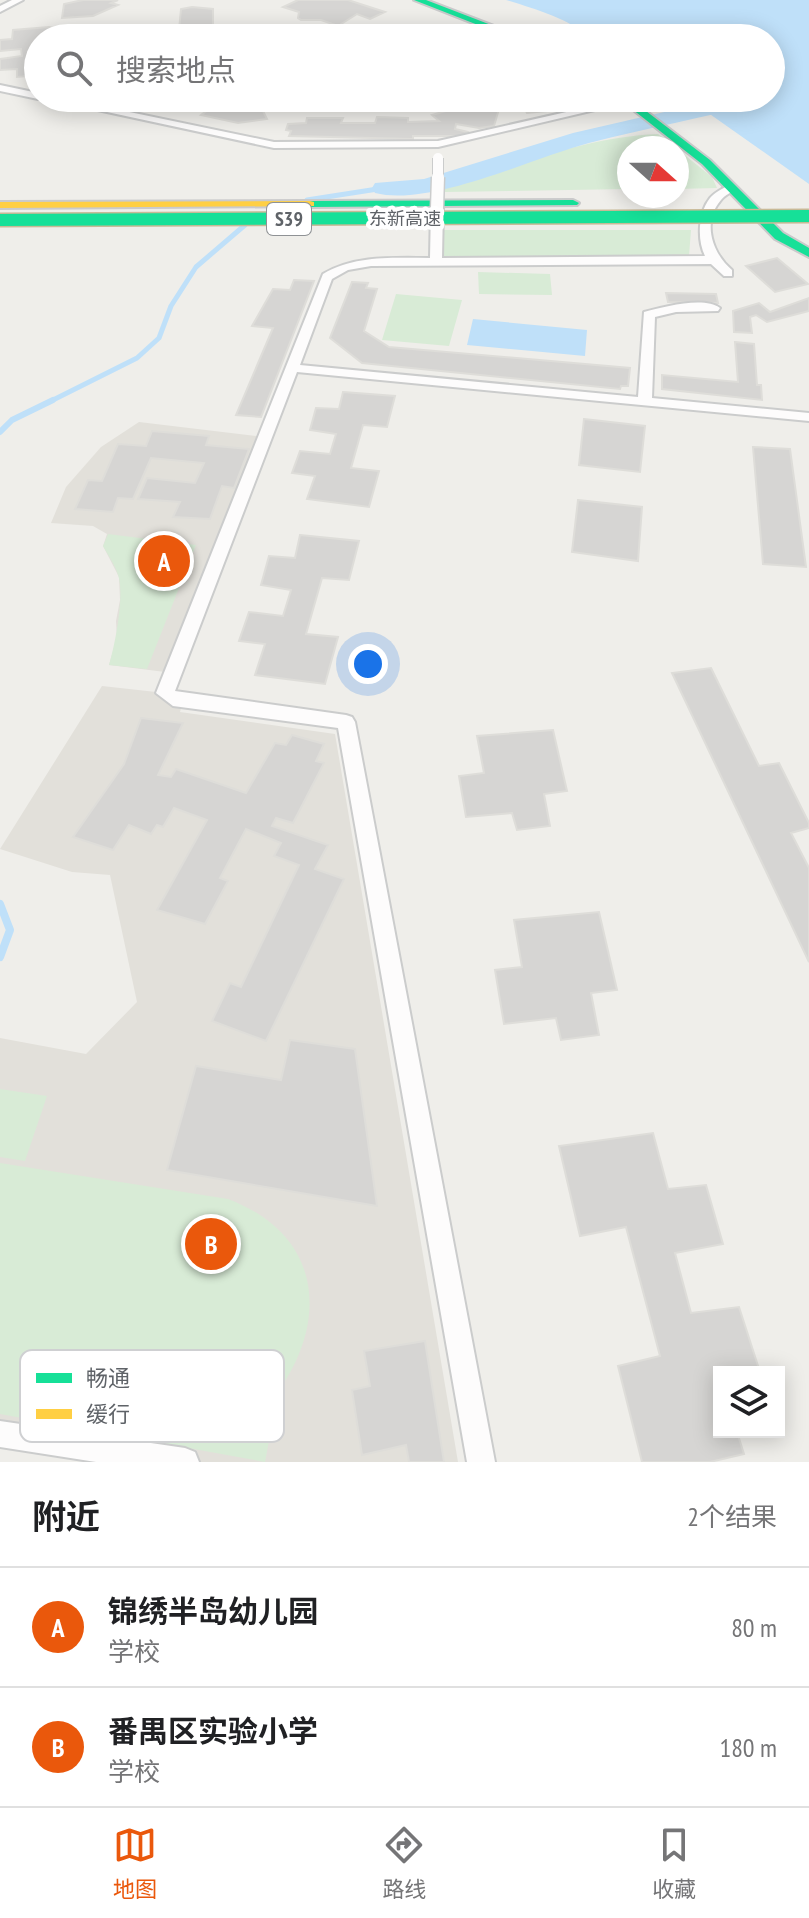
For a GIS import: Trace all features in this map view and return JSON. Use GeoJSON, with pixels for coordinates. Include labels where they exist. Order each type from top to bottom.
{"type":"FeatureCollection","features":[{"type":"Feature","properties":{"kind":"main road"},"geometry":{"type":"LineString","coordinates":[[418,0],[482,24]]}},
{"type":"Feature","properties":{"kind":"main road"},"geometry":{"type":"LineString","coordinates":[[442,0],[505,24]]}},
{"type":"Feature","properties":{"kind":"main road"},"geometry":{"type":"LineString","coordinates":[[651,112],[750,182],[800,233],[809,238]]}},
{"type":"Feature","properties":{"kind":"main road"},"geometry":{"type":"LineString","coordinates":[[682,133],[779,236],[809,253]]}},
{"type":"Feature","properties":{"kind":"main road","name":"东新高速"},"geometry":{"type":"LineString","coordinates":[[0,205],[809,202]]}},
{"type":"Feature","properties":{"kind":"main road","name":"东新高速"},"geometry":{"type":"LineString","coordinates":[[0,220],[809,216]]}},
{"type":"Feature","properties":{"kind":"street"},"geometry":{"type":"LineString","coordinates":[[0,9],[19,0]]}},
{"type":"Feature","properties":{"kind":"street"},"geometry":{"type":"LineString","coordinates":[[0,88],[24,93]]}},
{"type":"Feature","properties":{"kind":"street"},"geometry":{"type":"LineString","coordinates":[[115,112],[274,145],[438,144],[605,112]]}},
{"type":"Feature","properties":{"kind":"street"},"geometry":{"type":"LineString","coordinates":[[436,261],[438,144]]}},
{"type":"Feature","properties":{"kind":"street"},"geometry":{"type":"LineString","coordinates":[[728,273],[712,260],[705,241],[715,199],[731,188]]}},
{"type":"Feature","properties":{"kind":"street"},"geometry":{"type":"LineString","coordinates":[[481,1462],[346,722],[173,699],[165,693],[327,277],[334,270],[371,262],[712,260]]}},
{"type":"Feature","properties":{"kind":"street"},"geometry":{"type":"LineString","coordinates":[[645,401],[649,315],[676,308],[714,308]]}},
{"type":"Feature","properties":{"kind":"street"},"geometry":{"type":"LineString","coordinates":[[292,368],[809,417]]}},
{"type":"Feature","properties":{"kind":"street"},"geometry":{"type":"LineString","coordinates":[[0,1434],[20,1437]]}},
{"type":"Feature","properties":{"kind":"street"},"geometry":{"type":"LineString","coordinates":[[53,1442],[185,1462]]}},
{"type":"Feature","properties":{"kind":"shaded area"},"geometry":{"type":"Polygon","coordinates":[[[139,422],[265,437],[173,673],[109,665],[117,637],[120,600],[119,577],[103,546],[107,534],[93,526],[51,523],[66,487],[101,447],[139,422]]]}},
{"type":"Feature","properties":{"kind":"shaded area"},"geometry":{"type":"Polygon","coordinates":[[[102,686],[165,693],[183,701],[180,712],[335,734],[458,1462],[185,1462],[53,1442],[284,1442],[284,1350],[20,1350],[20,1437],[0,1434],[0,1038],[86,1054],[137,1002],[110,875],[72,872],[0,849],[102,686]]]}},
{"type":"Feature","properties":{"kind":"green space"},"geometry":{"type":"Polygon","coordinates":[[[617,138],[617,189],[445,192],[444,188],[550,154],[617,138]]]}},
{"type":"Feature","properties":{"kind":"green space"},"geometry":{"type":"Polygon","coordinates":[[[689,159],[712,177],[717,188],[689,189],[689,159]]]}},
{"type":"Feature","properties":{"kind":"green space"},"geometry":{"type":"Polygon","coordinates":[[[444,230],[691,230],[689,256],[443,257],[444,230]]]}},
{"type":"Feature","properties":{"kind":"green space"},"geometry":{"type":"Polygon","coordinates":[[[478,272],[550,274],[552,295],[479,294],[478,272]]]}},
{"type":"Feature","properties":{"kind":"green space"},"geometry":{"type":"Polygon","coordinates":[[[396,294],[462,300],[449,346],[382,340],[396,294]]]}},
{"type":"Feature","properties":{"kind":"green space"},"geometry":{"type":"Polygon","coordinates":[[[108,534],[196,545],[147,669],[109,665],[120,607],[120,584],[117,571],[103,546],[108,534]]]}},
{"type":"Feature","properties":{"kind":"green space"},"geometry":{"type":"Polygon","coordinates":[[[0,1089],[47,1096],[25,1161],[0,1157],[0,1089]]]}},
{"type":"Feature","properties":{"kind":"green space"},"geometry":{"type":"Polygon","coordinates":[[[0,1163],[228,1199],[264,1218],[289,1241],[304,1268],[310,1298],[307,1330],[296,1361],[284,1382],[284,1350],[20,1350],[20,1418],[0,1414],[0,1163]]]}},
{"type":"Feature","properties":{"kind":"green space"},"geometry":{"type":"Polygon","coordinates":[[[155,1442],[269,1442],[265,1462],[155,1442]]]}},
{"type":"Feature","properties":{"kind":"water"},"geometry":{"type":"Polygon","coordinates":[[[506,0],[809,0],[809,184],[707,112],[785,112],[785,24],[569,24],[506,0]]]}},
{"type":"Feature","properties":{"kind":"water"},"geometry":{"type":"Polygon","coordinates":[[[473,319],[587,330],[585,356],[467,345],[473,319]]]}},
{"type":"Feature","properties":{"kind":"building"},"geometry":{"type":"Polygon","coordinates":[[[83,0],[118,0],[111,3],[118,5],[93,16],[62,18],[64,4],[83,0]]]}},
{"type":"Feature","properties":{"kind":"building"},"geometry":{"type":"Polygon","coordinates":[[[298,0],[348,0],[385,12],[370,19],[357,14],[341,24],[332,24],[321,20],[301,20],[298,18],[299,12],[283,7],[298,0]]]}},
{"type":"Feature","properties":{"kind":"building"},"geometry":{"type":"Polygon","coordinates":[[[181,9],[213,9],[213,24],[180,24],[181,9]]]}},
{"type":"Feature","properties":{"kind":"building"},"geometry":{"type":"Polygon","coordinates":[[[24,29],[24,76],[17,77],[17,69],[0,70],[0,59],[22,56],[21,49],[0,51],[0,40],[12,39],[13,30],[24,29]]]}},
{"type":"Feature","properties":{"kind":"building"},"geometry":{"type":"Polygon","coordinates":[[[205,112],[264,112],[267,119],[238,123],[201,115],[205,112]]]}},
{"type":"Feature","properties":{"kind":"building"},"geometry":{"type":"Polygon","coordinates":[[[442,112],[498,112],[494,126],[479,128],[456,124],[455,129],[468,132],[466,136],[413,136],[413,139],[289,136],[291,131],[286,130],[288,124],[306,123],[307,118],[343,118],[341,123],[375,123],[377,117],[408,118],[408,122],[439,121],[432,115],[442,112]]]}},
{"type":"Feature","properties":{"kind":"building"},"geometry":{"type":"Polygon","coordinates":[[[777,258],[808,284],[775,292],[746,266],[777,258]]]}},
{"type":"Feature","properties":{"kind":"building"},"geometry":{"type":"Polygon","coordinates":[[[294,280],[314,281],[261,417],[236,415],[273,328],[252,326],[273,289],[290,290],[294,280]]]}},
{"type":"Feature","properties":{"kind":"building"},"geometry":{"type":"Polygon","coordinates":[[[352,282],[368,283],[366,288],[377,289],[364,331],[389,347],[630,368],[628,386],[621,386],[620,389],[362,363],[330,338],[352,282]]]}},
{"type":"Feature","properties":{"kind":"building"},"geometry":{"type":"Polygon","coordinates":[[[666,293],[716,294],[718,303],[668,302],[666,293]]]}},
{"type":"Feature","properties":{"kind":"building"},"geometry":{"type":"Polygon","coordinates":[[[809,298],[809,311],[767,322],[756,315],[750,317],[752,333],[734,332],[733,311],[759,303],[770,312],[809,298]]]}},
{"type":"Feature","properties":{"kind":"building"},"geometry":{"type":"Polygon","coordinates":[[[735,342],[754,344],[757,385],[761,385],[762,400],[662,389],[662,375],[738,382],[735,342]]]}},
{"type":"Feature","properties":{"kind":"building"},"geometry":{"type":"Polygon","coordinates":[[[343,392],[395,396],[387,427],[363,425],[351,468],[379,471],[369,507],[307,499],[315,476],[292,473],[300,451],[330,454],[336,434],[310,430],[316,408],[339,409],[343,392]]]}},
{"type":"Feature","properties":{"kind":"building"},"geometry":{"type":"Polygon","coordinates":[[[584,419],[645,426],[640,472],[579,465],[584,419]]]}},
{"type":"Feature","properties":{"kind":"building"},"geometry":{"type":"Polygon","coordinates":[[[152,431],[209,436],[206,445],[249,449],[234,488],[222,486],[210,519],[173,517],[180,502],[138,499],[147,478],[195,483],[204,463],[151,458],[133,499],[118,498],[113,512],[75,509],[88,480],[102,481],[118,444],[146,446],[152,431]]]}},
{"type":"Feature","properties":{"kind":"building"},"geometry":{"type":"Polygon","coordinates":[[[753,447],[790,449],[806,567],[763,564],[753,447]]]}},
{"type":"Feature","properties":{"kind":"building"},"geometry":{"type":"Polygon","coordinates":[[[578,500],[642,507],[638,561],[572,552],[578,500]]]}},
{"type":"Feature","properties":{"kind":"building"},"geometry":{"type":"Polygon","coordinates":[[[300,535],[359,541],[349,580],[322,578],[306,634],[338,637],[325,684],[255,675],[265,644],[239,641],[249,612],[283,616],[291,590],[261,585],[269,556],[295,558],[300,535]]]}},
{"type":"Feature","properties":{"kind":"building"},"geometry":{"type":"Polygon","coordinates":[[[711,668],[759,766],[779,763],[809,823],[809,828],[791,833],[809,868],[809,962],[672,673],[711,668]]]}},
{"type":"Feature","properties":{"kind":"building"},"geometry":{"type":"Polygon","coordinates":[[[141,718],[183,723],[158,775],[171,777],[176,769],[246,793],[275,743],[286,745],[292,735],[324,744],[316,761],[324,763],[293,823],[276,818],[272,826],[328,845],[315,869],[344,879],[266,1041],[212,1021],[230,983],[241,987],[299,865],[274,856],[281,843],[246,829],[220,878],[228,881],[205,924],[157,910],[207,820],[174,808],[163,827],[157,825],[151,834],[129,825],[113,850],[73,837],[124,764],[141,718]]]}},
{"type":"Feature","properties":{"kind":"building"},"geometry":{"type":"Polygon","coordinates":[[[553,730],[567,791],[544,794],[550,826],[517,830],[512,813],[466,817],[459,776],[484,773],[477,736],[553,730]]]}},
{"type":"Feature","properties":{"kind":"building"},"geometry":{"type":"Polygon","coordinates":[[[599,912],[617,990],[591,993],[599,1035],[561,1040],[556,1018],[504,1024],[495,970],[522,967],[514,920],[599,912]]]}},
{"type":"Feature","properties":{"kind":"building"},"geometry":{"type":"Polygon","coordinates":[[[290,1040],[355,1049],[377,1206],[167,1170],[196,1066],[281,1080],[290,1040]]]}},
{"type":"Feature","properties":{"kind":"building"},"geometry":{"type":"Polygon","coordinates":[[[653,1133],[668,1189],[706,1185],[723,1244],[675,1253],[691,1313],[739,1307],[758,1366],[713,1366],[713,1438],[739,1438],[744,1454],[710,1462],[642,1462],[618,1366],[660,1356],[626,1227],[580,1236],[559,1146],[653,1133]]]}},
{"type":"Feature","properties":{"kind":"building"},"geometry":{"type":"Polygon","coordinates":[[[425,1341],[444,1462],[409,1462],[406,1445],[362,1455],[352,1390],[370,1386],[364,1351],[425,1341]]]}},
{"type":"Feature","properties":{"kind":"waterway"},"geometry":{"type":"LineString","coordinates":[[384,188],[426,186],[581,138],[694,112]]}},
{"type":"Feature","properties":{"kind":"waterway"},"geometry":{"type":"LineString","coordinates":[[307,200],[384,188]]}},
{"type":"Feature","properties":{"kind":"waterway"},"geometry":{"type":"LineString","coordinates":[[53,400],[137,358],[159,338],[171,306],[196,267],[245,225]]}},
{"type":"Feature","properties":{"kind":"waterway"},"geometry":{"type":"LineString","coordinates":[[0,432],[12,420],[53,400]]}},
{"type":"Feature","properties":{"kind":"waterway"},"geometry":{"type":"LineString","coordinates":[[49,402],[53,400]]}},
{"type":"Feature","properties":{"kind":"waterway"},"geometry":{"type":"LineString","coordinates":[[0,904],[10,930],[0,957]]}},
{"type":"Feature","properties":{"kind":"traffic: fast"},"geometry":{"type":"LineString","coordinates":[[418,0],[482,24]]}},
{"type":"Feature","properties":{"kind":"traffic: fast"},"geometry":{"type":"LineString","coordinates":[[641,112],[706,162],[779,236],[809,253]]}},
{"type":"Feature","properties":{"kind":"traffic: fast"},"geometry":{"type":"LineString","coordinates":[[310,204],[573,203]]}},
{"type":"Feature","properties":{"kind":"traffic: fast"},"geometry":{"type":"LineString","coordinates":[[0,220],[809,216]]}},
{"type":"Feature","properties":{"kind":"traffic: slow"},"geometry":{"type":"LineString","coordinates":[[0,205],[310,204]]}},
{"type":"Feature","properties":{"kind":"place","name":"锦绣半岛幼儿园"},"geometry":{"type":"Point","coordinates":[164,561]}},
{"type":"Feature","properties":{"kind":"place","name":"番禺区实验小学"},"geometry":{"type":"Point","coordinates":[211,1244]}}]}
